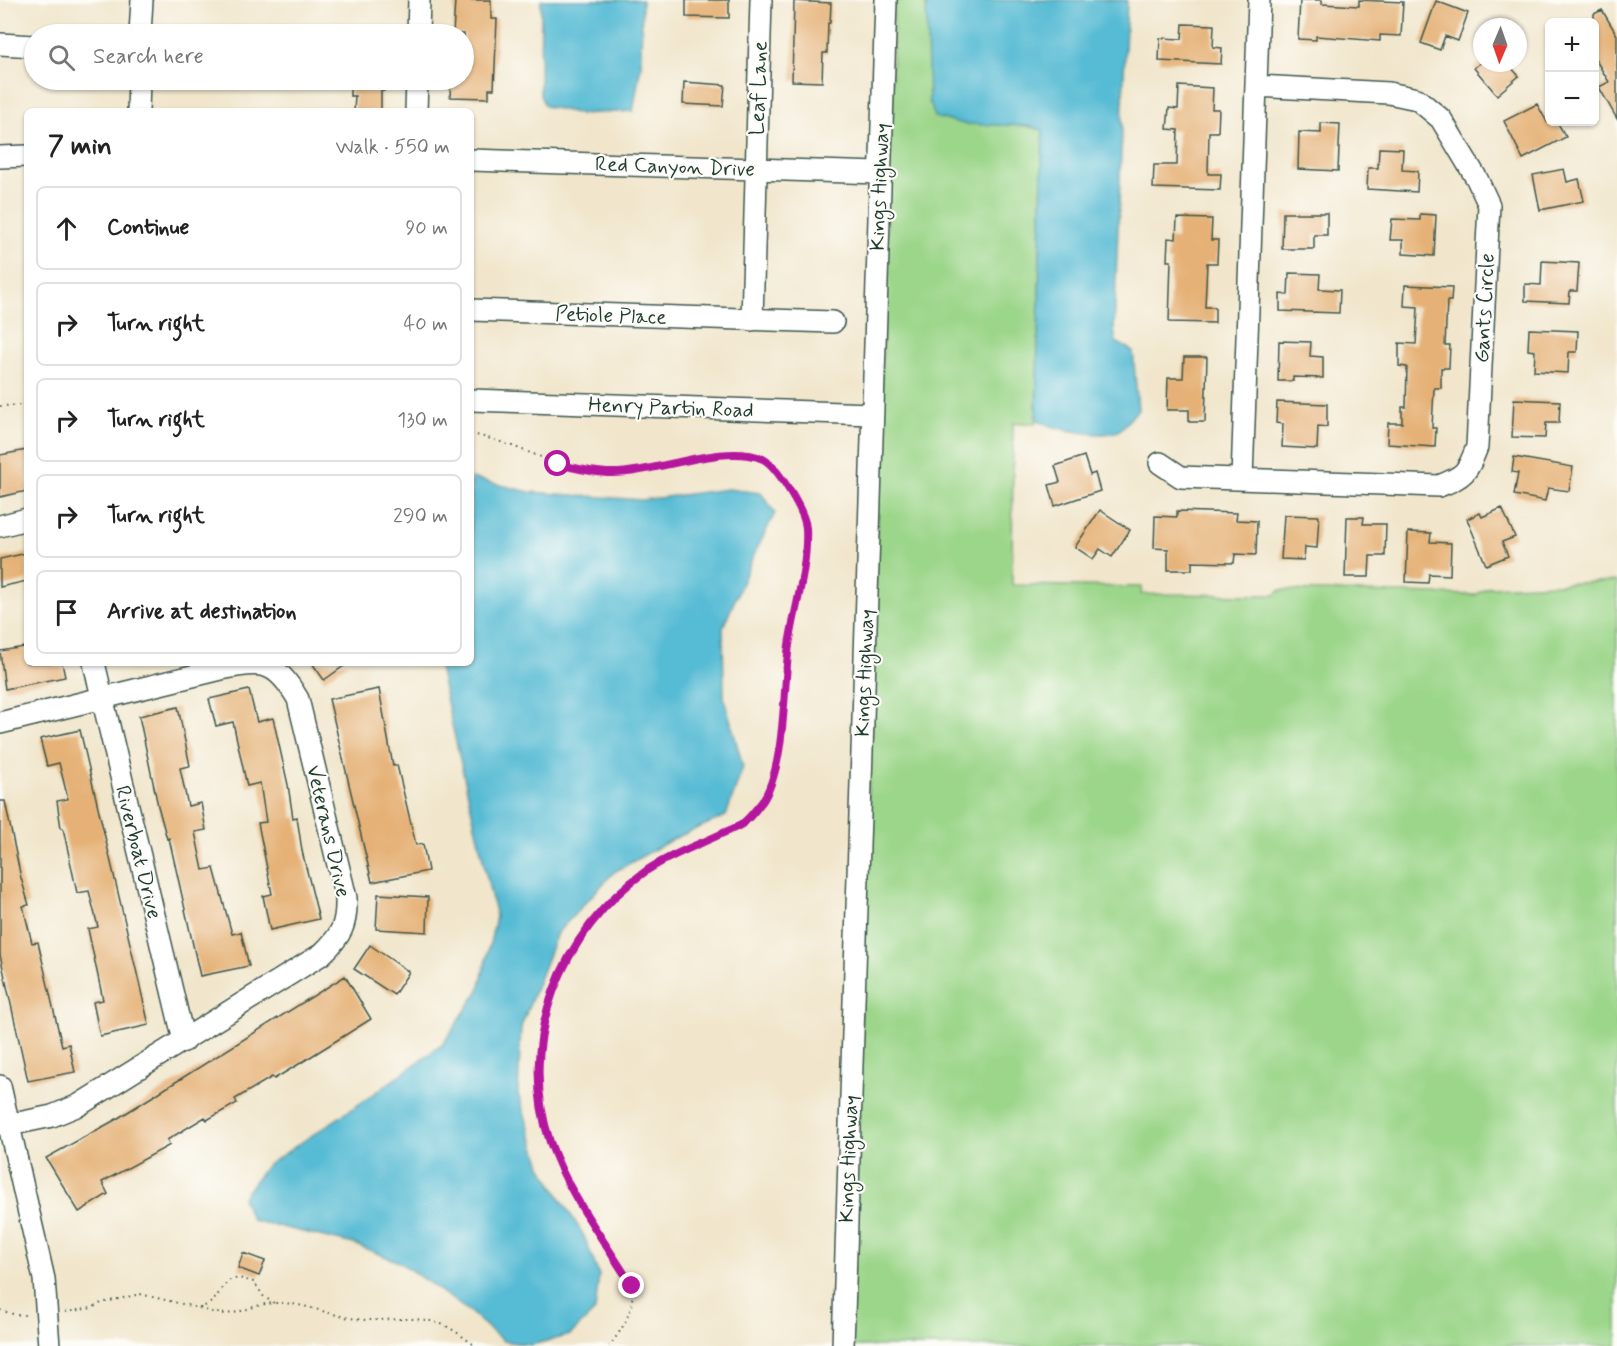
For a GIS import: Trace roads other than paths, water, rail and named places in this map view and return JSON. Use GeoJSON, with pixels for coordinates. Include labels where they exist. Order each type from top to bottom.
{"type":"FeatureCollection","features":[{"type":"Feature","properties":{"kind":"street"},"geometry":{"type":"LineString","coordinates":[[141,24],[142,0]]}},
{"type":"Feature","properties":{"kind":"street"},"geometry":{"type":"LineString","coordinates":[[418,24],[419,0]]}},
{"type":"Feature","properties":{"kind":"street","name":"Leaf Lane"},"geometry":{"type":"LineString","coordinates":[[754,175],[761,0]]}},
{"type":"Feature","properties":{"kind":"street","name":"Kings Highway"},"geometry":{"type":"LineString","coordinates":[[843,1346],[878,179],[886,0]]}},
{"type":"Feature","properties":{"kind":"street"},"geometry":{"type":"LineString","coordinates":[[1242,479],[1259,0]]}},
{"type":"Feature","properties":{"kind":"street"},"geometry":{"type":"LineString","coordinates":[[0,44],[24,45]]}},
{"type":"Feature","properties":{"kind":"street","name":"Gants Circle"},"geometry":{"type":"LineString","coordinates":[[1161,463],[1182,477],[1439,486],[1459,478],[1470,467],[1477,447],[1489,205],[1477,178],[1441,119],[1417,99],[1389,93],[1256,86]]}},
{"type":"Feature","properties":{"kind":"street"},"geometry":{"type":"LineString","coordinates":[[138,108],[139,90]]}},
{"type":"Feature","properties":{"kind":"street"},"geometry":{"type":"LineString","coordinates":[[416,108],[417,90]]}},
{"type":"Feature","properties":{"kind":"street"},"geometry":{"type":"LineString","coordinates":[[0,157],[24,156]]}},
{"type":"Feature","properties":{"kind":"street","name":"Red Canyon Drive"},"geometry":{"type":"LineString","coordinates":[[474,159],[754,175]]}},
{"type":"Feature","properties":{"kind":"street"},"geometry":{"type":"LineString","coordinates":[[0,171],[24,171]]}},
{"type":"Feature","properties":{"kind":"street","name":"Red Canyon Drive"},"geometry":{"type":"LineString","coordinates":[[474,172],[754,175],[878,179]]}},
{"type":"Feature","properties":{"kind":"street"},"geometry":{"type":"LineString","coordinates":[[752,320],[754,175]]}},
{"type":"Feature","properties":{"kind":"street","name":"Petiole Place"},"geometry":{"type":"LineString","coordinates":[[474,310],[833,322]]}},
{"type":"Feature","properties":{"kind":"street","name":"Henry Partin Road"},"geometry":{"type":"LineString","coordinates":[[474,400],[872,414]]}},
{"type":"Feature","properties":{"kind":"street"},"geometry":{"type":"LineString","coordinates":[[0,526],[24,520]]}},
{"type":"Feature","properties":{"kind":"street","name":"Riverboat Drive"},"geometry":{"type":"LineString","coordinates":[[95,666],[184,1041]]}},
{"type":"Feature","properties":{"kind":"street","name":"Veterans Drive"},"geometry":{"type":"LineString","coordinates":[[0,723],[239,666]]}},
{"type":"Feature","properties":{"kind":"street","name":"Veterans Drive"},"geometry":{"type":"LineString","coordinates":[[9,1125],[52,1116],[79,1105],[322,954],[337,940],[347,915],[344,887],[298,699],[286,679],[272,667],[267,666]]}},
{"type":"Feature","properties":{"kind":"street"},"geometry":{"type":"LineString","coordinates":[[0,1086],[44,1279],[39,1314],[49,1346]]}},
{"type":"Feature","properties":{"kind":"water"},"geometry":{"type":"Polygon","coordinates":[[[541,0],[642,0],[641,65],[633,111],[581,114],[545,106],[540,95],[541,0]]]}},
{"type":"Feature","properties":{"kind":"water"},"geometry":{"type":"Polygon","coordinates":[[[926,0],[1127,0],[1114,331],[1116,342],[1133,351],[1138,410],[1118,431],[1101,434],[1076,432],[1051,426],[1036,418],[1043,130],[1029,126],[964,124],[934,117],[929,103],[926,0]]]}},
{"type":"Feature","properties":{"kind":"water"},"geometry":{"type":"Polygon","coordinates":[[[474,479],[530,492],[642,500],[728,489],[761,493],[775,513],[752,559],[723,628],[724,697],[743,767],[726,816],[673,839],[614,872],[557,933],[521,1027],[518,1094],[542,1168],[584,1236],[599,1275],[595,1311],[570,1335],[531,1345],[503,1341],[470,1312],[399,1262],[354,1244],[252,1220],[242,1198],[266,1166],[368,1098],[443,1044],[479,990],[496,917],[439,666],[474,666],[474,479]]]}}]}
